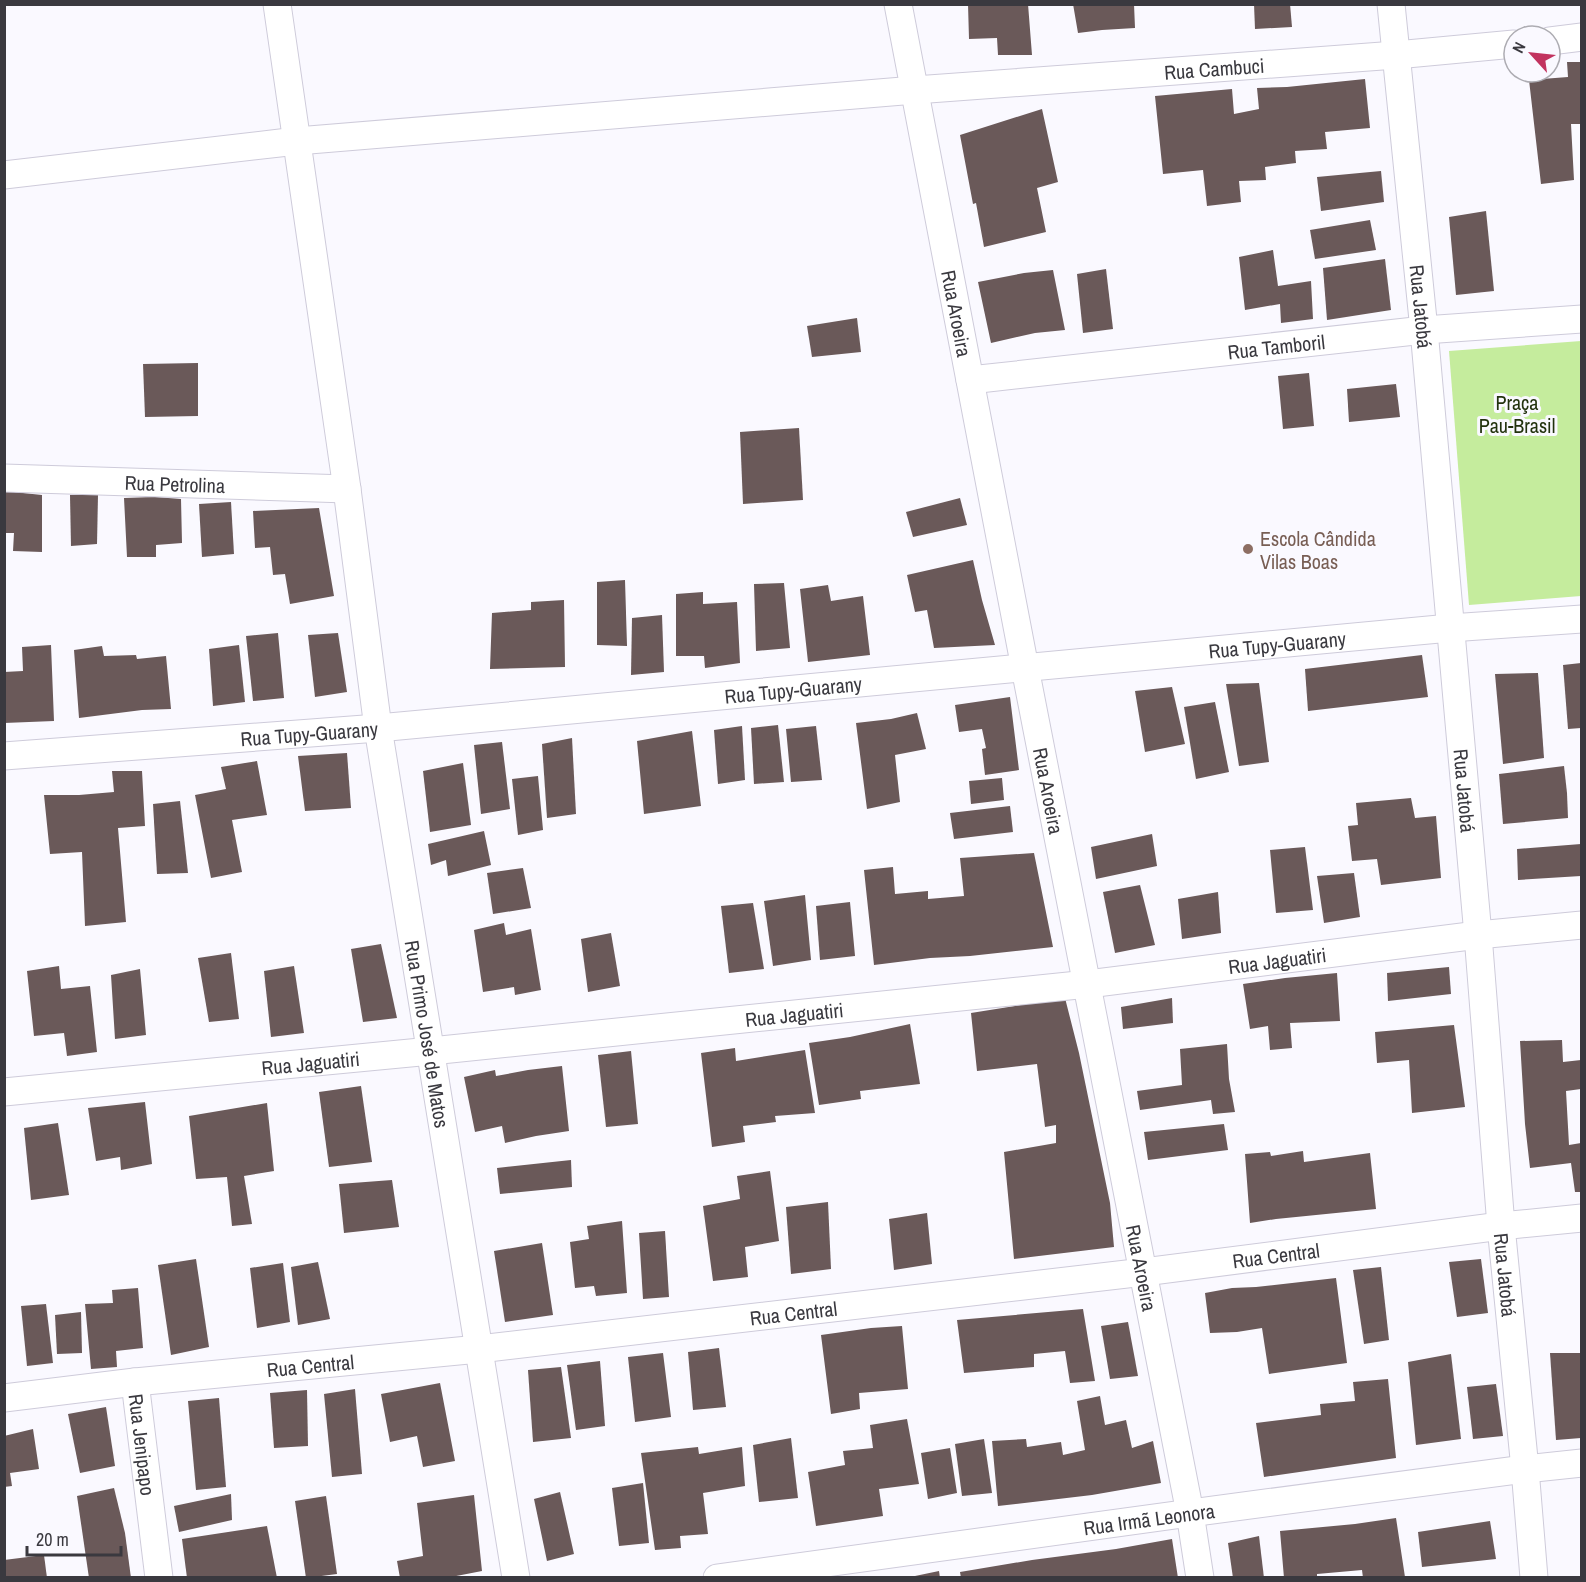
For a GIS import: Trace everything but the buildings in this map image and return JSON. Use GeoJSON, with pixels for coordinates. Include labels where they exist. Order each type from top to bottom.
{"type":"FeatureCollection","features":[{"type":"Feature","properties":{"kind":"street","name":"Rua Primo José de Matos"},"geometry":{"type":"LineString","coordinates":[[277,4],[347,489],[378,729],[516,1578]]}},
{"type":"Feature","properties":{"kind":"street","name":"Rua Aroeira"},"geometry":{"type":"LineString","coordinates":[[898,4],[1144,1272],[1190,1513],[1200,1578]]}},
{"type":"Feature","properties":{"kind":"street","name":"Rua Jatobá"},"geometry":{"type":"LineString","coordinates":[[1391,4],[1424,330],[1478,935],[1501,1226],[1534,1578]]}},
{"type":"Feature","properties":{"kind":"street"},"geometry":{"type":"LineString","coordinates":[[1562,39],[1581,38]]}},
{"type":"Feature","properties":{"kind":"street","name":"Rua Cambuci"},"geometry":{"type":"LineString","coordinates":[[4,175],[297,141],[915,90],[1502,45]]}},
{"type":"Feature","properties":{"kind":"street","name":"Rua Tamboril"},"geometry":{"type":"LineString","coordinates":[[970,380],[1424,330],[1581,319]]}},
{"type":"Feature","properties":{"kind":"street","name":"Rua Petrolina"},"geometry":{"type":"LineString","coordinates":[[4,477],[347,489]]}},
{"type":"Feature","properties":{"kind":"street","name":"Rua Tupy-Guarany"},"geometry":{"type":"LineString","coordinates":[[4,756],[378,729],[1450,628],[1581,619]]}},
{"type":"Feature","properties":{"kind":"street","name":"Rua Jaguatiri"},"geometry":{"type":"LineString","coordinates":[[4,1092],[1088,984],[1478,935],[1581,925]]}},
{"type":"Feature","properties":{"kind":"street","name":"Rua Central"},"geometry":{"type":"LineString","coordinates":[[4,1398],[479,1349],[1144,1272],[1501,1226],[1581,1218]]}},
{"type":"Feature","properties":{"kind":"street","name":"Rua Jenipapo"},"geometry":{"type":"LineString","coordinates":[[135,1383],[159,1578]]}},
{"type":"Feature","properties":{"kind":"street","name":"Rua Irmã Leonora"},"geometry":{"type":"LineString","coordinates":[[717,1578],[1190,1513],[1581,1463]]}},
{"type":"Feature","properties":{"kind":"green space","name":"Praça Pau-Brasil"},"geometry":{"type":"Polygon","coordinates":[[[1581,341],[1581,596],[1469,605],[1449,351],[1581,341]]]}},
{"type":"Feature","properties":{"kind":"place","name":"Escola Cândida Vilas Boas"},"geometry":{"type":"Point","coordinates":[1248,549]}}]}
